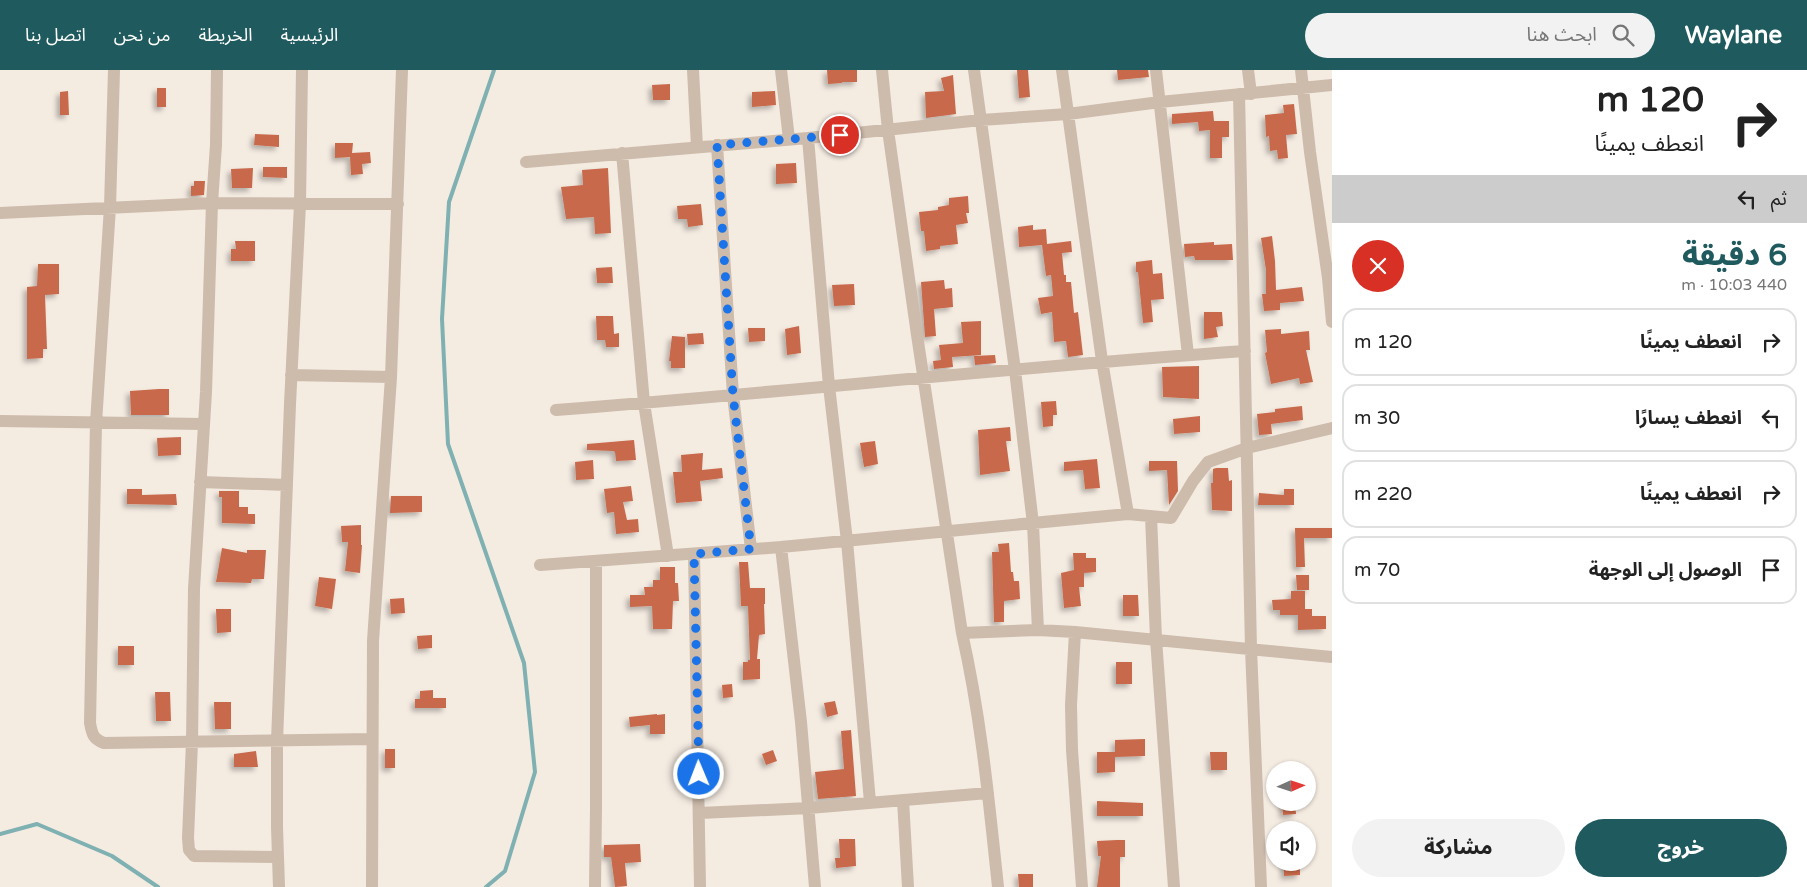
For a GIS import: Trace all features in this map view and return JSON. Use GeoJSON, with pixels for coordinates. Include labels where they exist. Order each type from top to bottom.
{"type":"FeatureCollection","features":[{"type":"Feature","properties":{"kind":"street"},"geometry":{"type":"LineString","coordinates":[[114,70],[110,207],[96,423],[90,712],[92,734],[96,740],[104,743],[372,740]]}},
{"type":"Feature","properties":{"kind":"street"},"geometry":{"type":"LineString","coordinates":[[218,70],[206,392],[194,589],[192,742],[188,838],[189,850],[194,856],[278,857]]}},
{"type":"Feature","properties":{"kind":"street"},"geometry":{"type":"LineString","coordinates":[[279,887],[277,741],[286,485],[300,204],[302,70]]}},
{"type":"Feature","properties":{"kind":"street"},"geometry":{"type":"LineString","coordinates":[[372,887],[373,641],[391,378],[402,70]]}},
{"type":"Feature","properties":{"kind":"street"},"geometry":{"type":"LineString","coordinates":[[694,70],[697,147]]}},
{"type":"Feature","properties":{"kind":"street"},"geometry":{"type":"LineString","coordinates":[[782,70],[789,140]]}},
{"type":"Feature","properties":{"kind":"street"},"geometry":{"type":"LineString","coordinates":[[882,70],[888,130],[916,335],[962,634],[972,681],[988,793],[998,887]]}},
{"type":"Feature","properties":{"kind":"street"},"geometry":{"type":"LineString","coordinates":[[974,70],[1016,370],[1033,524],[1038,630]]}},
{"type":"Feature","properties":{"kind":"street"},"geometry":{"type":"LineString","coordinates":[[1062,70],[1102,361],[1128,514]]}},
{"type":"Feature","properties":{"kind":"street"},"geometry":{"type":"LineString","coordinates":[[1156,70],[1188,355]]}},
{"type":"Feature","properties":{"kind":"street"},"geometry":{"type":"LineString","coordinates":[[1248,70],[1245,94],[1245,351],[1251,649],[1261,887]]}},
{"type":"Feature","properties":{"kind":"street"},"geometry":{"type":"LineString","coordinates":[[1301,70],[1310,152],[1330,277],[1332,322]]}},
{"type":"Feature","properties":{"kind":"street"},"geometry":{"type":"LineString","coordinates":[[526,162],[789,140],[981,120],[1068,114],[1160,102],[1332,85]]}},
{"type":"Feature","properties":{"kind":"street"},"geometry":{"type":"LineString","coordinates":[[808,138],[829,386],[847,541],[870,802]]}},
{"type":"Feature","properties":{"kind":"street"},"geometry":{"type":"LineString","coordinates":[[717,145],[733,395],[751,549]]}},
{"type":"Feature","properties":{"kind":"street"},"geometry":{"type":"LineString","coordinates":[[622,153],[644,403],[668,556]]}},
{"type":"Feature","properties":{"kind":"street"},"geometry":{"type":"LineString","coordinates":[[0,213],[212,203],[398,204]]}},
{"type":"Feature","properties":{"kind":"street"},"geometry":{"type":"LineString","coordinates":[[556,410],[1102,361],[1245,351]]}},
{"type":"Feature","properties":{"kind":"street"},"geometry":{"type":"LineString","coordinates":[[291,375],[391,378]]}},
{"type":"Feature","properties":{"kind":"street"},"geometry":{"type":"LineString","coordinates":[[0,422],[203,424]]}},
{"type":"Feature","properties":{"kind":"street"},"geometry":{"type":"LineString","coordinates":[[540,565],[781,547],[1128,514],[1171,518],[1192,481],[1208,462],[1247,448],[1332,428]]}},
{"type":"Feature","properties":{"kind":"street"},"geometry":{"type":"LineString","coordinates":[[200,482],[286,485]]}},
{"type":"Feature","properties":{"kind":"street"},"geometry":{"type":"LineString","coordinates":[[1151,516],[1156,638],[1174,887]]}},
{"type":"Feature","properties":{"kind":"street"},"geometry":{"type":"LineString","coordinates":[[781,547],[809,808],[815,887]]}},
{"type":"Feature","properties":{"kind":"street"},"geometry":{"type":"LineString","coordinates":[[694,554],[700,887]]}},
{"type":"Feature","properties":{"kind":"street"},"geometry":{"type":"LineString","coordinates":[[595,887],[596,561]]}},
{"type":"Feature","properties":{"kind":"street"},"geometry":{"type":"LineString","coordinates":[[962,634],[1038,630],[1075,632],[1156,638],[1332,657]]}},
{"type":"Feature","properties":{"kind":"street"},"geometry":{"type":"LineString","coordinates":[[1075,632],[1072,750],[1082,887]]}},
{"type":"Feature","properties":{"kind":"street"},"geometry":{"type":"LineString","coordinates":[[700,813],[809,808],[988,793]]}},
{"type":"Feature","properties":{"kind":"street"},"geometry":{"type":"LineString","coordinates":[[902,800],[908,887]]}},
{"type":"Feature","properties":{"kind":"building"},"geometry":{"type":"Polygon","coordinates":[[[827,70],[857,70],[857,82],[828,84],[827,70]]]}},
{"type":"Feature","properties":{"kind":"building"},"geometry":{"type":"Polygon","coordinates":[[[1017,70],[1028,70],[1030,97],[1019,98],[1017,70]]]}},
{"type":"Feature","properties":{"kind":"building"},"geometry":{"type":"Polygon","coordinates":[[[1117,70],[1148,70],[1149,77],[1118,80],[1117,70]]]}},
{"type":"Feature","properties":{"kind":"building"},"geometry":{"type":"Polygon","coordinates":[[[953,75],[956,114],[926,118],[925,92],[944,91],[941,78],[953,75]]]}},
{"type":"Feature","properties":{"kind":"building"},"geometry":{"type":"Polygon","coordinates":[[[670,84],[670,100],[653,100],[652,85],[670,84]]]}},
{"type":"Feature","properties":{"kind":"building"},"geometry":{"type":"Polygon","coordinates":[[[157,88],[166,88],[166,107],[157,107],[157,88]]]}},
{"type":"Feature","properties":{"kind":"building"},"geometry":{"type":"Polygon","coordinates":[[[68,91],[69,115],[60,115],[60,92],[68,91]]]}},
{"type":"Feature","properties":{"kind":"building"},"geometry":{"type":"Polygon","coordinates":[[[775,91],[776,105],[752,107],[752,92],[775,91]]]}},
{"type":"Feature","properties":{"kind":"building"},"geometry":{"type":"Polygon","coordinates":[[[1294,104],[1297,134],[1286,135],[1288,158],[1278,159],[1277,150],[1270,151],[1269,136],[1266,137],[1265,115],[1284,113],[1283,105],[1294,104]]]}},
{"type":"Feature","properties":{"kind":"building"},"geometry":{"type":"Polygon","coordinates":[[[1213,111],[1214,121],[1229,121],[1229,137],[1222,137],[1222,158],[1210,158],[1210,130],[1199,131],[1198,122],[1172,124],[1172,114],[1213,111]]]}},
{"type":"Feature","properties":{"kind":"building"},"geometry":{"type":"Polygon","coordinates":[[[255,134],[279,135],[279,147],[254,145],[255,134]]]}},
{"type":"Feature","properties":{"kind":"building"},"geometry":{"type":"Polygon","coordinates":[[[335,143],[353,143],[352,153],[370,152],[371,163],[362,164],[363,174],[351,175],[350,157],[335,158],[335,143]]]}},
{"type":"Feature","properties":{"kind":"building"},"geometry":{"type":"Polygon","coordinates":[[[796,163],[797,183],[776,184],[776,164],[796,163]]]}},
{"type":"Feature","properties":{"kind":"building"},"geometry":{"type":"Polygon","coordinates":[[[263,167],[287,167],[287,178],[263,177],[263,167]]]}},
{"type":"Feature","properties":{"kind":"building"},"geometry":{"type":"Polygon","coordinates":[[[253,168],[252,188],[232,188],[231,169],[253,168]]]}},
{"type":"Feature","properties":{"kind":"building"},"geometry":{"type":"Polygon","coordinates":[[[608,168],[611,233],[595,234],[594,217],[566,219],[561,187],[583,185],[582,170],[608,168]]]}},
{"type":"Feature","properties":{"kind":"building"},"geometry":{"type":"Polygon","coordinates":[[[194,181],[205,181],[204,195],[191,196],[191,186],[194,186],[194,181]]]}},
{"type":"Feature","properties":{"kind":"building"},"geometry":{"type":"Polygon","coordinates":[[[968,196],[969,213],[966,213],[968,223],[956,225],[958,244],[940,246],[940,249],[926,251],[924,231],[921,231],[919,212],[938,210],[938,207],[949,205],[949,198],[968,196]]]}},
{"type":"Feature","properties":{"kind":"building"},"geometry":{"type":"Polygon","coordinates":[[[701,204],[703,225],[688,227],[687,219],[678,219],[677,206],[701,204]]]}},
{"type":"Feature","properties":{"kind":"building"},"geometry":{"type":"Polygon","coordinates":[[[1033,225],[1033,230],[1046,229],[1047,244],[1071,241],[1072,252],[1062,253],[1064,275],[1066,275],[1066,282],[1071,282],[1074,313],[1078,312],[1083,355],[1068,357],[1066,341],[1054,342],[1052,312],[1041,314],[1038,298],[1053,296],[1051,275],[1046,276],[1042,245],[1019,247],[1018,227],[1033,225]]]}},
{"type":"Feature","properties":{"kind":"building"},"geometry":{"type":"Polygon","coordinates":[[[1272,236],[1276,290],[1302,287],[1304,301],[1280,303],[1280,310],[1264,311],[1262,294],[1266,294],[1266,270],[1261,238],[1272,236]]]}},
{"type":"Feature","properties":{"kind":"building"},"geometry":{"type":"Polygon","coordinates":[[[235,241],[255,241],[255,261],[231,261],[231,249],[236,249],[235,241]]]}},
{"type":"Feature","properties":{"kind":"building"},"geometry":{"type":"Polygon","coordinates":[[[1214,242],[1214,245],[1232,244],[1233,260],[1195,260],[1194,256],[1185,257],[1184,244],[1214,242]]]}},
{"type":"Feature","properties":{"kind":"building"},"geometry":{"type":"Polygon","coordinates":[[[1152,260],[1153,274],[1162,273],[1164,299],[1151,300],[1153,322],[1143,323],[1136,262],[1152,260]]]}},
{"type":"Feature","properties":{"kind":"building"},"geometry":{"type":"Polygon","coordinates":[[[38,264],[59,264],[59,294],[45,295],[47,349],[43,349],[43,358],[27,359],[27,287],[37,286],[38,264]]]}},
{"type":"Feature","properties":{"kind":"building"},"geometry":{"type":"Polygon","coordinates":[[[612,267],[613,283],[597,283],[596,268],[612,267]]]}},
{"type":"Feature","properties":{"kind":"building"},"geometry":{"type":"Polygon","coordinates":[[[944,280],[945,289],[952,288],[953,307],[934,309],[936,336],[925,337],[921,282],[944,280]]]}},
{"type":"Feature","properties":{"kind":"building"},"geometry":{"type":"Polygon","coordinates":[[[854,284],[855,305],[834,306],[832,285],[854,284]]]}},
{"type":"Feature","properties":{"kind":"building"},"geometry":{"type":"Polygon","coordinates":[[[1204,312],[1222,312],[1223,326],[1216,327],[1218,337],[1204,339],[1204,312]]]}},
{"type":"Feature","properties":{"kind":"building"},"geometry":{"type":"Polygon","coordinates":[[[596,316],[613,316],[614,334],[619,333],[619,347],[606,347],[605,340],[597,340],[596,316]]]}},
{"type":"Feature","properties":{"kind":"building"},"geometry":{"type":"Polygon","coordinates":[[[981,321],[981,355],[952,357],[953,367],[934,369],[933,361],[941,360],[939,345],[963,343],[961,322],[981,321]]]}},
{"type":"Feature","properties":{"kind":"building"},"geometry":{"type":"Polygon","coordinates":[[[799,326],[801,353],[787,355],[785,329],[799,326]]]}},
{"type":"Feature","properties":{"kind":"building"},"geometry":{"type":"Polygon","coordinates":[[[748,328],[765,328],[765,341],[749,342],[748,328]]]}},
{"type":"Feature","properties":{"kind":"building"},"geometry":{"type":"Polygon","coordinates":[[[1281,329],[1281,334],[1309,331],[1310,350],[1306,350],[1313,382],[1300,384],[1299,378],[1271,384],[1265,353],[1267,352],[1265,330],[1281,329]]]}},
{"type":"Feature","properties":{"kind":"building"},"geometry":{"type":"Polygon","coordinates":[[[703,333],[704,344],[688,345],[687,334],[703,333]]]}},
{"type":"Feature","properties":{"kind":"building"},"geometry":{"type":"Polygon","coordinates":[[[672,336],[685,337],[685,368],[671,368],[671,361],[669,361],[672,336]]]}},
{"type":"Feature","properties":{"kind":"building"},"geometry":{"type":"Polygon","coordinates":[[[995,355],[996,363],[975,365],[974,356],[995,355]]]}},
{"type":"Feature","properties":{"kind":"building"},"geometry":{"type":"Polygon","coordinates":[[[1199,366],[1199,399],[1163,397],[1162,367],[1199,366]]]}},
{"type":"Feature","properties":{"kind":"building"},"geometry":{"type":"Polygon","coordinates":[[[169,389],[169,415],[131,415],[130,391],[169,389]]]}},
{"type":"Feature","properties":{"kind":"building"},"geometry":{"type":"Polygon","coordinates":[[[1056,401],[1057,415],[1053,415],[1053,426],[1043,427],[1041,402],[1056,401]]]}},
{"type":"Feature","properties":{"kind":"building"},"geometry":{"type":"Polygon","coordinates":[[[1302,406],[1303,420],[1271,424],[1272,434],[1259,435],[1257,414],[1275,412],[1275,409],[1302,406]]]}},
{"type":"Feature","properties":{"kind":"building"},"geometry":{"type":"Polygon","coordinates":[[[1200,416],[1200,432],[1174,434],[1173,419],[1200,416]]]}},
{"type":"Feature","properties":{"kind":"building"},"geometry":{"type":"Polygon","coordinates":[[[1010,427],[1011,441],[1006,441],[1010,471],[980,475],[978,430],[1010,427]]]}},
{"type":"Feature","properties":{"kind":"building"},"geometry":{"type":"Polygon","coordinates":[[[181,437],[181,455],[158,456],[157,438],[181,437]]]}},
{"type":"Feature","properties":{"kind":"building"},"geometry":{"type":"Polygon","coordinates":[[[634,440],[636,460],[616,461],[615,452],[613,451],[587,450],[587,444],[634,440]]]}},
{"type":"Feature","properties":{"kind":"building"},"geometry":{"type":"Polygon","coordinates":[[[875,441],[878,464],[864,467],[860,443],[875,441]]]}},
{"type":"Feature","properties":{"kind":"building"},"geometry":{"type":"Polygon","coordinates":[[[703,453],[702,470],[722,468],[723,478],[700,481],[702,501],[676,503],[673,472],[682,472],[681,455],[703,453]]]}},
{"type":"Feature","properties":{"kind":"building"},"geometry":{"type":"Polygon","coordinates":[[[1097,459],[1100,488],[1085,489],[1083,470],[1064,471],[1064,462],[1097,459]]]}},
{"type":"Feature","properties":{"kind":"building"},"geometry":{"type":"Polygon","coordinates":[[[593,460],[594,479],[576,480],[575,462],[593,460]]]}},
{"type":"Feature","properties":{"kind":"building"},"geometry":{"type":"Polygon","coordinates":[[[1149,461],[1177,461],[1178,491],[1169,505],[1167,470],[1149,471],[1149,461]]]}},
{"type":"Feature","properties":{"kind":"building"},"geometry":{"type":"Polygon","coordinates":[[[1228,468],[1229,481],[1232,480],[1232,511],[1212,510],[1211,483],[1213,483],[1213,469],[1228,468]]]}},
{"type":"Feature","properties":{"kind":"building"},"geometry":{"type":"Polygon","coordinates":[[[631,486],[633,501],[623,502],[627,520],[638,519],[639,532],[616,534],[614,512],[607,513],[604,489],[631,486]]]}},
{"type":"Feature","properties":{"kind":"building"},"geometry":{"type":"Polygon","coordinates":[[[127,489],[142,489],[142,495],[176,494],[177,505],[127,504],[127,489]]]}},
{"type":"Feature","properties":{"kind":"building"},"geometry":{"type":"Polygon","coordinates":[[[1284,489],[1294,489],[1294,505],[1258,505],[1259,493],[1284,495],[1284,489]]]}},
{"type":"Feature","properties":{"kind":"building"},"geometry":{"type":"Polygon","coordinates":[[[219,491],[239,491],[239,507],[248,507],[248,514],[255,514],[255,524],[222,523],[222,497],[219,497],[219,491]]]}},
{"type":"Feature","properties":{"kind":"building"},"geometry":{"type":"Polygon","coordinates":[[[391,496],[422,496],[422,512],[390,513],[391,496]]]}},
{"type":"Feature","properties":{"kind":"building"},"geometry":{"type":"Polygon","coordinates":[[[361,525],[360,573],[345,571],[348,542],[342,542],[341,526],[361,525]]]}},
{"type":"Feature","properties":{"kind":"building"},"geometry":{"type":"Polygon","coordinates":[[[1295,528],[1332,528],[1332,538],[1304,538],[1305,567],[1296,567],[1295,528]]]}},
{"type":"Feature","properties":{"kind":"building"},"geometry":{"type":"Polygon","coordinates":[[[1009,543],[1011,572],[1013,572],[1014,581],[1019,581],[1020,599],[1004,601],[1004,622],[994,622],[992,552],[999,552],[998,544],[1009,543]]]}},
{"type":"Feature","properties":{"kind":"building"},"geometry":{"type":"Polygon","coordinates":[[[222,548],[247,553],[247,550],[266,550],[264,579],[252,579],[251,583],[216,582],[222,548]]]}},
{"type":"Feature","properties":{"kind":"building"},"geometry":{"type":"Polygon","coordinates":[[[1073,553],[1086,553],[1086,558],[1096,558],[1096,572],[1084,573],[1084,587],[1079,587],[1081,606],[1064,608],[1061,573],[1074,570],[1073,553]]]}},
{"type":"Feature","properties":{"kind":"building"},"geometry":{"type":"Polygon","coordinates":[[[739,562],[748,562],[750,588],[765,588],[765,634],[759,635],[757,659],[760,659],[760,679],[743,680],[743,662],[750,660],[748,606],[741,606],[739,562]]]}},
{"type":"Feature","properties":{"kind":"building"},"geometry":{"type":"Polygon","coordinates":[[[660,567],[675,567],[675,583],[678,583],[679,601],[673,601],[672,629],[653,629],[652,606],[630,607],[630,595],[645,595],[644,587],[653,587],[653,580],[660,580],[660,567]]]}},
{"type":"Feature","properties":{"kind":"building"},"geometry":{"type":"Polygon","coordinates":[[[1296,575],[1309,575],[1309,590],[1297,590],[1296,575]]]}},
{"type":"Feature","properties":{"kind":"building"},"geometry":{"type":"Polygon","coordinates":[[[319,577],[336,579],[332,609],[315,606],[319,577]]]}},
{"type":"Feature","properties":{"kind":"building"},"geometry":{"type":"Polygon","coordinates":[[[1291,591],[1305,591],[1305,609],[1312,609],[1312,616],[1326,616],[1326,629],[1298,630],[1298,615],[1280,615],[1280,610],[1273,610],[1272,600],[1291,599],[1291,591]]]}},
{"type":"Feature","properties":{"kind":"building"},"geometry":{"type":"Polygon","coordinates":[[[1123,595],[1138,595],[1139,616],[1123,616],[1123,595]]]}},
{"type":"Feature","properties":{"kind":"building"},"geometry":{"type":"Polygon","coordinates":[[[404,598],[405,613],[391,614],[390,599],[404,598]]]}},
{"type":"Feature","properties":{"kind":"building"},"geometry":{"type":"Polygon","coordinates":[[[216,609],[231,609],[231,632],[217,633],[216,609]]]}},
{"type":"Feature","properties":{"kind":"building"},"geometry":{"type":"Polygon","coordinates":[[[432,635],[432,648],[418,649],[417,636],[432,635]]]}},
{"type":"Feature","properties":{"kind":"building"},"geometry":{"type":"Polygon","coordinates":[[[118,646],[134,646],[134,665],[118,665],[118,646]]]}},
{"type":"Feature","properties":{"kind":"building"},"geometry":{"type":"Polygon","coordinates":[[[1116,662],[1132,662],[1132,684],[1116,684],[1116,662]]]}},
{"type":"Feature","properties":{"kind":"building"},"geometry":{"type":"Polygon","coordinates":[[[732,684],[733,697],[723,698],[722,685],[732,684]]]}},
{"type":"Feature","properties":{"kind":"building"},"geometry":{"type":"Polygon","coordinates":[[[433,690],[433,698],[446,698],[446,708],[415,708],[415,699],[420,699],[420,691],[433,690]]]}},
{"type":"Feature","properties":{"kind":"building"},"geometry":{"type":"Polygon","coordinates":[[[155,692],[170,692],[171,721],[156,721],[155,692]]]}},
{"type":"Feature","properties":{"kind":"building"},"geometry":{"type":"Polygon","coordinates":[[[835,701],[838,714],[827,717],[824,703],[835,701]]]}},
{"type":"Feature","properties":{"kind":"building"},"geometry":{"type":"Polygon","coordinates":[[[214,702],[231,702],[231,729],[215,729],[214,702]]]}},
{"type":"Feature","properties":{"kind":"building"},"geometry":{"type":"Polygon","coordinates":[[[665,714],[665,734],[650,734],[650,725],[630,727],[629,717],[665,714]]]}},
{"type":"Feature","properties":{"kind":"building"},"geometry":{"type":"Polygon","coordinates":[[[851,730],[856,796],[818,799],[815,772],[844,769],[841,731],[851,730]]]}},
{"type":"Feature","properties":{"kind":"building"},"geometry":{"type":"Polygon","coordinates":[[[1145,739],[1145,756],[1115,757],[1115,740],[1145,739]]]}},
{"type":"Feature","properties":{"kind":"building"},"geometry":{"type":"Polygon","coordinates":[[[385,749],[395,749],[395,768],[385,768],[385,749]]]}},
{"type":"Feature","properties":{"kind":"building"},"geometry":{"type":"Polygon","coordinates":[[[773,750],[777,761],[766,765],[762,754],[773,750]]]}},
{"type":"Feature","properties":{"kind":"building"},"geometry":{"type":"Polygon","coordinates":[[[256,751],[258,767],[234,767],[234,754],[256,751]]]}},
{"type":"Feature","properties":{"kind":"building"},"geometry":{"type":"Polygon","coordinates":[[[1097,752],[1115,752],[1115,772],[1097,773],[1097,752]]]}},
{"type":"Feature","properties":{"kind":"building"},"geometry":{"type":"Polygon","coordinates":[[[1210,752],[1227,752],[1227,770],[1211,770],[1210,752]]]}},
{"type":"Feature","properties":{"kind":"building"},"geometry":{"type":"Polygon","coordinates":[[[1097,801],[1143,803],[1143,816],[1097,816],[1097,801]]]}},
{"type":"Feature","properties":{"kind":"building"},"geometry":{"type":"Polygon","coordinates":[[[1283,811],[1296,811],[1296,814],[1283,815],[1283,811]]]}},
{"type":"Feature","properties":{"kind":"building"},"geometry":{"type":"Polygon","coordinates":[[[839,839],[855,839],[856,866],[836,868],[835,858],[840,858],[839,839]]]}},
{"type":"Feature","properties":{"kind":"building"},"geometry":{"type":"Polygon","coordinates":[[[1125,840],[1125,857],[1120,857],[1120,887],[1097,887],[1101,856],[1098,856],[1097,841],[1125,840]]]}},
{"type":"Feature","properties":{"kind":"building"},"geometry":{"type":"Polygon","coordinates":[[[640,844],[641,862],[625,863],[627,886],[615,887],[611,857],[604,857],[604,845],[640,844]]]}},
{"type":"Feature","properties":{"kind":"building"},"geometry":{"type":"Polygon","coordinates":[[[1284,871],[1300,871],[1300,875],[1284,876],[1284,871]]]}},
{"type":"Feature","properties":{"kind":"building"},"geometry":{"type":"Polygon","coordinates":[[[1018,874],[1033,874],[1033,887],[1019,887],[1018,874]]]}},
{"type":"Feature","properties":{"kind":"waterway"},"geometry":{"type":"LineString","coordinates":[[486,887],[505,871],[535,772],[524,663],[448,444],[442,319],[449,202],[494,70]]}},
{"type":"Feature","properties":{"kind":"waterway"},"geometry":{"type":"LineString","coordinates":[[0,834],[37,824],[112,856],[158,887]]}},
{"type":"Feature","properties":{"kind":"route"},"geometry":{"type":"LineString","coordinates":[[699,774],[694,554],[751,549],[733,395],[717,145],[840,135]]}}]}
